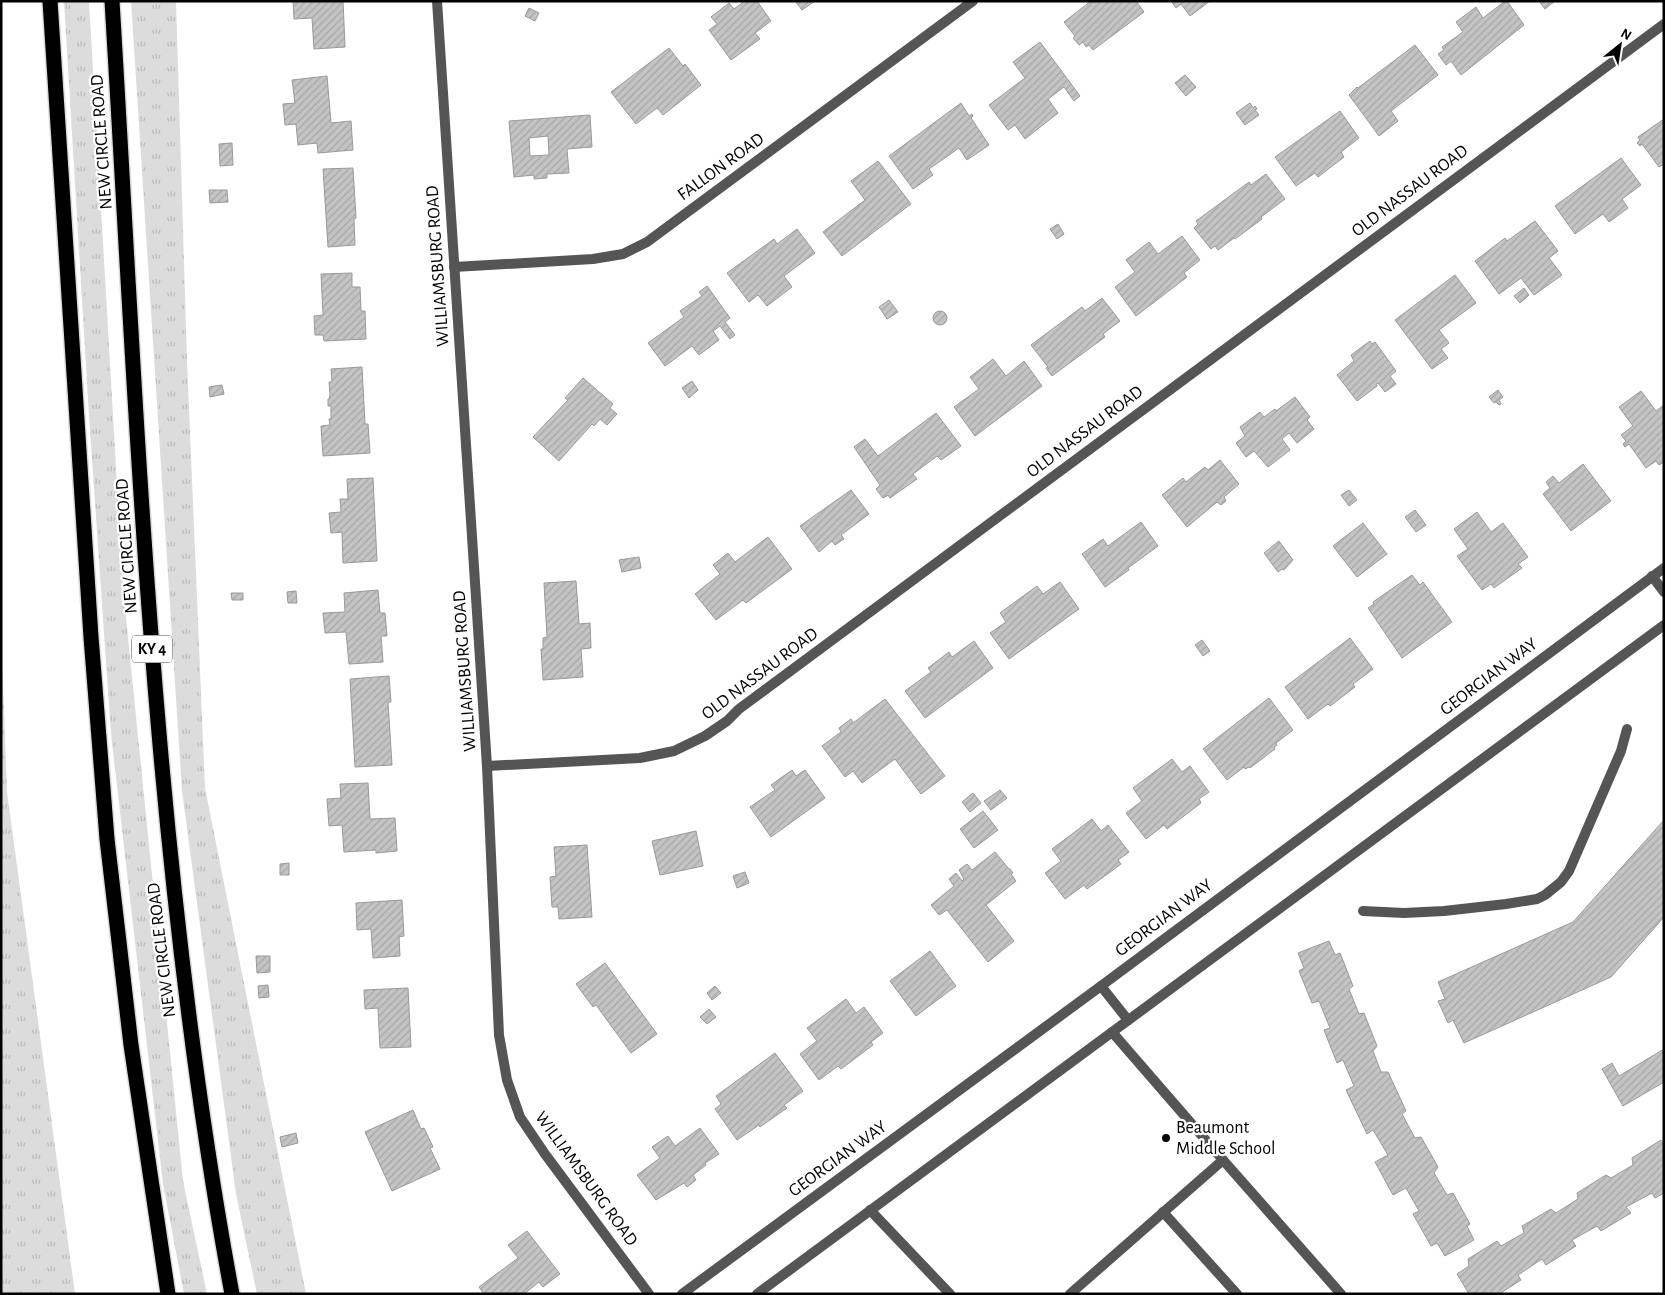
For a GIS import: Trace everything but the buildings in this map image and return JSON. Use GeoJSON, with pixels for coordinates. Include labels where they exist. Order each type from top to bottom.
{"type":"FeatureCollection","features":[{"type":"Feature","properties":{"kind":"highway"},"geometry":{"type":"LineString","coordinates":[[50,1],[91,637],[107,839],[131,1045],[168,1294]]}},
{"type":"Feature","properties":{"kind":"highway","name":"NEW CIRCLE ROAD"},"geometry":{"type":"LineString","coordinates":[[112,1],[152,652],[168,840],[190,1026],[217,1214],[232,1294]]}},
{"type":"Feature","properties":{"kind":"street","name":"WILLIAMSBURG ROAD"},"geometry":{"type":"LineString","coordinates":[[437,1],[488,766],[499,1035],[507,1080],[520,1117],[545,1154],[649,1294]]}},
{"type":"Feature","properties":{"kind":"street","name":"FALLON ROAD"},"geometry":{"type":"LineString","coordinates":[[454,267],[593,259],[623,254],[647,242],[972,1]]}},
{"type":"Feature","properties":{"kind":"street","name":"OLD NASSAU ROAD"},"geometry":{"type":"LineString","coordinates":[[488,766],[640,758],[674,751],[705,736],[727,721],[755,697],[1664,24]]}},
{"type":"Feature","properties":{"kind":"street","name":"GEORGIAN WAY"},"geometry":{"type":"LineString","coordinates":[[682,1294],[1664,568]]}},
{"type":"Feature","properties":{"kind":"street"},"geometry":{"type":"LineString","coordinates":[[1652,576],[1664,592]]}},
{"type":"Feature","properties":{"kind":"street"},"geometry":{"type":"LineString","coordinates":[[758,1294],[1664,625]]}},
{"type":"Feature","properties":{"kind":"street"},"geometry":{"type":"LineString","coordinates":[[1363,911],[1404,913],[1444,910],[1506,904],[1537,899],[1545,895],[1561,882],[1569,871],[1621,751],[1627,729]]}},
{"type":"Feature","properties":{"kind":"street"},"geometry":{"type":"LineString","coordinates":[[1101,986],[1128,1020]]}},
{"type":"Feature","properties":{"kind":"street"},"geometry":{"type":"LineString","coordinates":[[1112,1032],[1341,1294]]}},
{"type":"Feature","properties":{"kind":"street"},"geometry":{"type":"LineString","coordinates":[[1070,1294],[1222,1160]]}},
{"type":"Feature","properties":{"kind":"street"},"geometry":{"type":"LineString","coordinates":[[870,1210],[950,1294]]}},
{"type":"Feature","properties":{"kind":"street"},"geometry":{"type":"LineString","coordinates":[[1163,1212],[1236,1294]]}},
{"type":"Feature","properties":{"kind":"green space"},"geometry":{"type":"Polygon","coordinates":[[[64,1],[89,1],[123,588],[183,1181],[207,1294],[184,1294],[163,1184],[111,734],[89,416],[64,1]]]}},
{"type":"Feature","properties":{"kind":"green space"},"geometry":{"type":"Polygon","coordinates":[[[131,1],[176,1],[187,361],[205,788],[306,1294],[257,1294],[236,1194],[182,791],[131,1]]]}},
{"type":"Feature","properties":{"kind":"green space"},"geometry":{"type":"Polygon","coordinates":[[[1,628],[7,792],[75,1294],[1,1294],[1,628]]]}},
{"type":"Feature","properties":{"kind":"place","name":"Beaumont Middle School"},"geometry":{"type":"Point","coordinates":[1166,1138]}}]}
